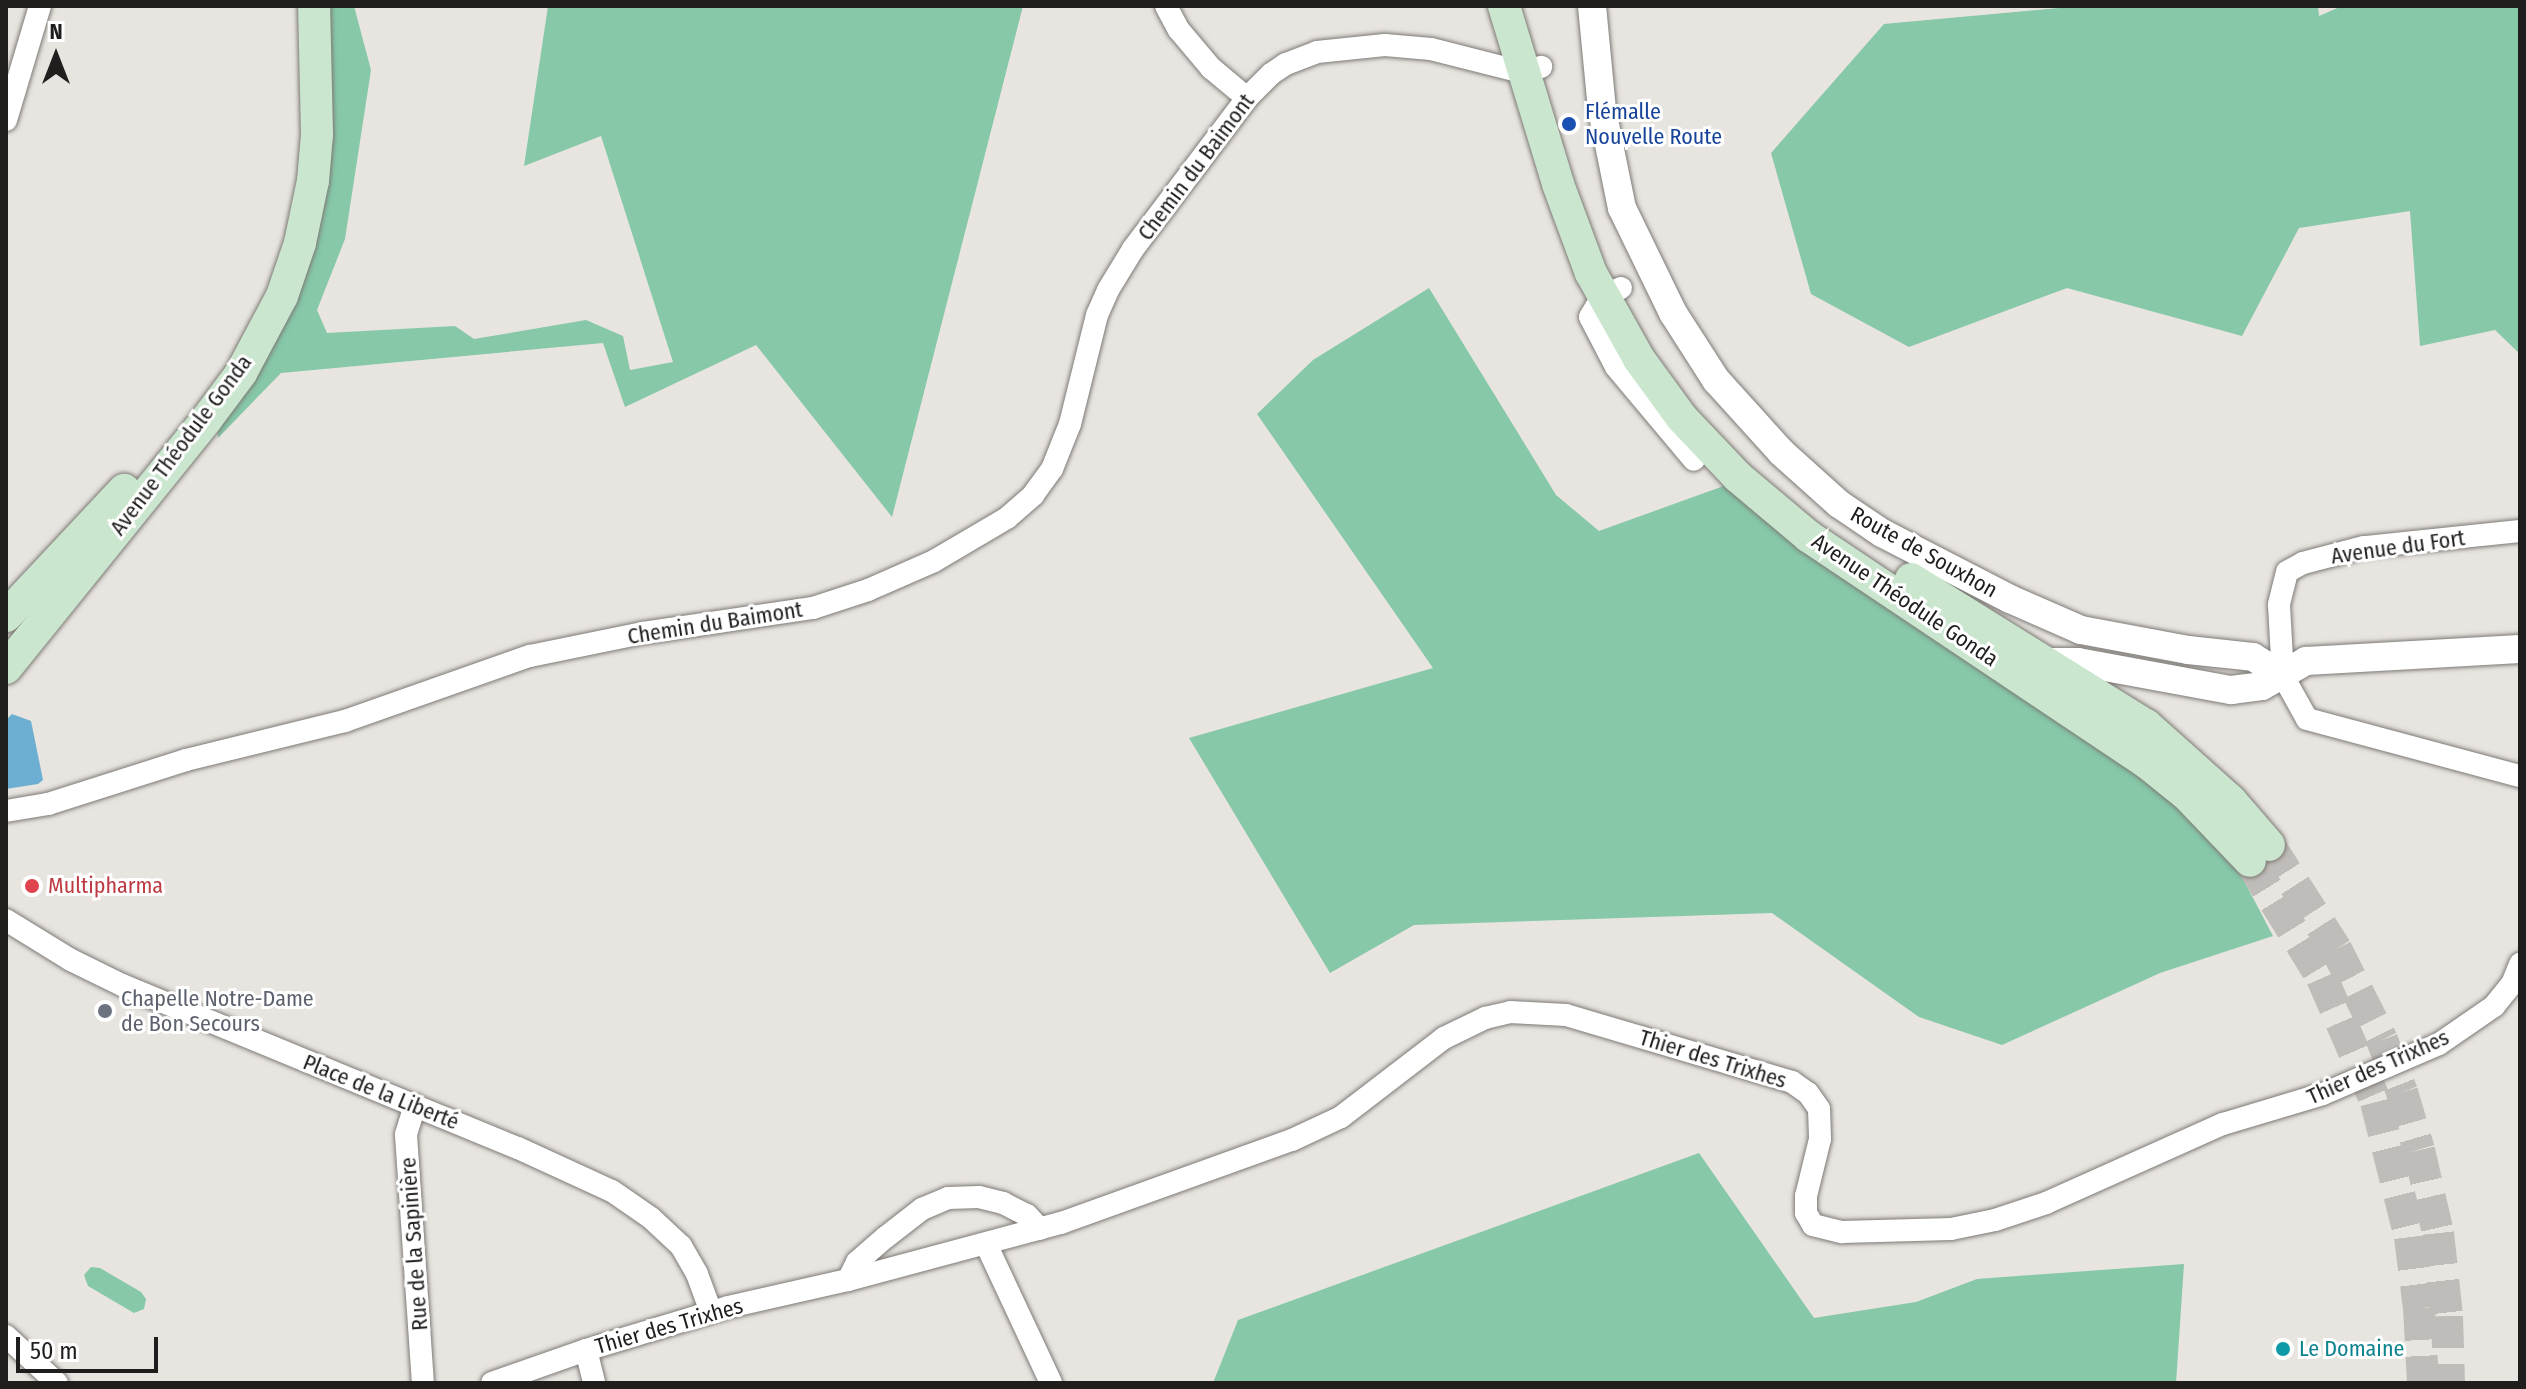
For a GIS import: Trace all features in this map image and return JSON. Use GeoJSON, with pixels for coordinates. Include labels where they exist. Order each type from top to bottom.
{"type":"FeatureCollection","features":[{"type":"Feature","properties":{"kind":"main road","name":"Avenue Théodule Gonda"},"geometry":{"type":"LineString","coordinates":[[6,616],[201,409],[252,333],[289,239],[301,180],[295,6]]}},
{"type":"Feature","properties":{"kind":"main road","name":"Avenue Théodule Gonda"},"geometry":{"type":"LineString","coordinates":[[6,668],[241,373],[282,296],[300,243],[313,181],[317,134],[314,6]]}},
{"type":"Feature","properties":{"kind":"main road","name":"Avenue Théodule Gonda"},"geometry":{"type":"LineString","coordinates":[[1504,6],[1532,70]]}},
{"type":"Feature","properties":{"kind":"main road","name":"Avenue Théodule Gonda"},"geometry":{"type":"LineString","coordinates":[[1522,6],[1532,70],[1576,238],[1612,293],[1708,417],[1782,492],[1912,580],[2146,725],[2231,801],[2259,853],[2146,762],[1808,536],[1738,477],[1682,418],[1639,359],[1612,293]]}},
{"type":"Feature","properties":{"kind":"main road","name":"Avenue Théodule Gonda"},"geometry":{"type":"LineString","coordinates":[[6,602],[131,476],[144,470]]}},
{"type":"Feature","properties":{"kind":"street"},"geometry":{"type":"LineString","coordinates":[[6,120],[10,93],[40,6]]}},
{"type":"Feature","properties":{"kind":"street"},"geometry":{"type":"LineString","coordinates":[[1166,6],[1179,30],[1211,68],[1247,98]]}},
{"type":"Feature","properties":{"kind":"street","name":"Route de Souxhon"},"geometry":{"type":"LineString","coordinates":[[1592,6],[1603,119],[1622,208],[1673,313],[1716,380],[1781,452],[1839,504],[1882,533],[2010,599],[2081,630],[2188,650],[2253,657],[2272,681]]}},
{"type":"Feature","properties":{"kind":"street","name":"Chemin du Baimont"},"geometry":{"type":"LineString","coordinates":[[6,811],[48,804],[186,760],[345,721],[539,654],[643,633],[813,608],[890,582],[976,538],[1020,507],[1052,469],[1067,434],[1097,315],[1108,290],[1133,249],[1247,98],[1271,74],[1301,57],[1364,46],[1418,47],[1532,70]]}},
{"type":"Feature","properties":{"kind":"street"},"geometry":{"type":"LineString","coordinates":[[1612,293],[1590,317],[1605,351],[1649,410],[1694,460]]}},
{"type":"Feature","properties":{"kind":"street","name":"Avenue du Fort"},"geometry":{"type":"LineString","coordinates":[[2272,681],[2279,605],[2287,572],[2303,563],[2364,547],[2520,531]]}},
{"type":"Feature","properties":{"kind":"street"},"geometry":{"type":"LineString","coordinates":[[1882,533],[1912,580]]}},
{"type":"Feature","properties":{"kind":"street"},"geometry":{"type":"LineString","coordinates":[[2046,662],[2078,662],[2231,690],[2272,681],[2306,661],[2520,649]]}},
{"type":"Feature","properties":{"kind":"street"},"geometry":{"type":"LineString","coordinates":[[2272,681],[2307,719],[2520,776]]}},
{"type":"Feature","properties":{"kind":"street","name":"Place de la Liberté"},"geometry":{"type":"LineString","coordinates":[[6,920],[71,960],[122,985],[572,1172],[630,1202],[681,1246],[697,1274],[711,1312]]}},
{"type":"Feature","properties":{"kind":"street","name":"Thier des Trixhes"},"geometry":{"type":"LineString","coordinates":[[492,1383],[586,1350],[711,1312],[848,1280],[1040,1229],[1322,1128],[1444,1038],[1485,1018],[1528,1011],[1576,1018],[1775,1075],[1808,1093],[1819,1109],[1821,1124],[1806,1196],[1806,1213],[1813,1225],[1842,1232],[1962,1227],[2046,1203],[2223,1124],[2323,1094],[2439,1044],[2494,1006],[2512,984],[2520,964]]}},
{"type":"Feature","properties":{"kind":"street","name":"Rue de la Sapinière"},"geometry":{"type":"LineString","coordinates":[[415,1105],[406,1135],[423,1383]]}},
{"type":"Feature","properties":{"kind":"street"},"geometry":{"type":"LineString","coordinates":[[848,1280],[857,1262],[886,1237],[922,1209],[948,1198],[979,1197],[1003,1203],[1027,1215],[1040,1229]]}},
{"type":"Feature","properties":{"kind":"street"},"geometry":{"type":"LineString","coordinates":[[986,1244],[1051,1383]]}},
{"type":"Feature","properties":{"kind":"street"},"geometry":{"type":"LineString","coordinates":[[6,1336],[57,1383]]}},
{"type":"Feature","properties":{"kind":"street"},"geometry":{"type":"LineString","coordinates":[[586,1350],[594,1383]]}},
{"type":"Feature","properties":{"kind":"green space"},"geometry":{"type":"Polygon","coordinates":[[[323,6],[354,6],[371,70],[345,239],[317,310],[327,333],[455,326],[474,339],[586,320],[623,336],[630,370],[673,362],[601,136],[524,166],[548,6],[1023,6],[892,517],[756,345],[625,407],[603,343],[281,373],[218,438],[217,422],[307,265],[323,6]]]}},
{"type":"Feature","properties":{"kind":"green space"},"geometry":{"type":"Polygon","coordinates":[[[2081,6],[2318,6],[2319,16],[2342,6],[2520,6],[2520,354],[2495,330],[2420,346],[2410,211],[2299,228],[2242,336],[2067,288],[1909,347],[1811,294],[1771,153],[1884,24],[2081,6]]]}},
{"type":"Feature","properties":{"kind":"green space"},"geometry":{"type":"Polygon","coordinates":[[[1429,288],[1556,495],[1599,531],[1732,483],[2163,784],[2231,856],[2273,936],[2160,973],[2002,1045],[1919,1017],[1772,913],[1414,925],[1330,973],[1189,738],[1433,668],[1257,414],[1313,360],[1429,288]]]}},
{"type":"Feature","properties":{"kind":"green space"},"geometry":{"type":"Polygon","coordinates":[[[1699,1153],[1814,1318],[1916,1302],[1977,1279],[2184,1264],[2176,1383],[1213,1383],[1238,1320],[1699,1153]]]}},
{"type":"Feature","properties":{"kind":"green space"},"geometry":{"type":"Polygon","coordinates":[[[91,1267],[100,1268],[141,1292],[146,1299],[144,1309],[134,1313],[88,1286],[84,1275],[91,1267]]]}},
{"type":"Feature","properties":{"kind":"water"},"geometry":{"type":"Polygon","coordinates":[[[12,714],[31,721],[43,780],[38,784],[6,789],[6,720],[12,714]]]}},
{"type":"Feature","properties":{"kind":"tunnel"},"geometry":{"type":"LineString","coordinates":[[2269,845],[2336,949],[2382,1040],[2402,1092],[2438,1233],[2447,1316],[2449,1383]]}},
{"type":"Feature","properties":{"kind":"tunnel"},"geometry":{"type":"LineString","coordinates":[[2250,861],[2322,978],[2376,1102],[2410,1237],[2419,1308],[2423,1383]]}},
{"type":"Feature","properties":{"kind":"place","name":"Flémalle Nouvelle Route"},"geometry":{"type":"Point","coordinates":[1569,124]}},
{"type":"Feature","properties":{"kind":"place","name":"Multipharma"},"geometry":{"type":"Point","coordinates":[32,886]}},
{"type":"Feature","properties":{"kind":"place","name":"Chapelle Notre-Dame de Bon Secours"},"geometry":{"type":"Point","coordinates":[105,1011]}},
{"type":"Feature","properties":{"kind":"place","name":"Le Domaine"},"geometry":{"type":"Point","coordinates":[2283,1349]}}]}
